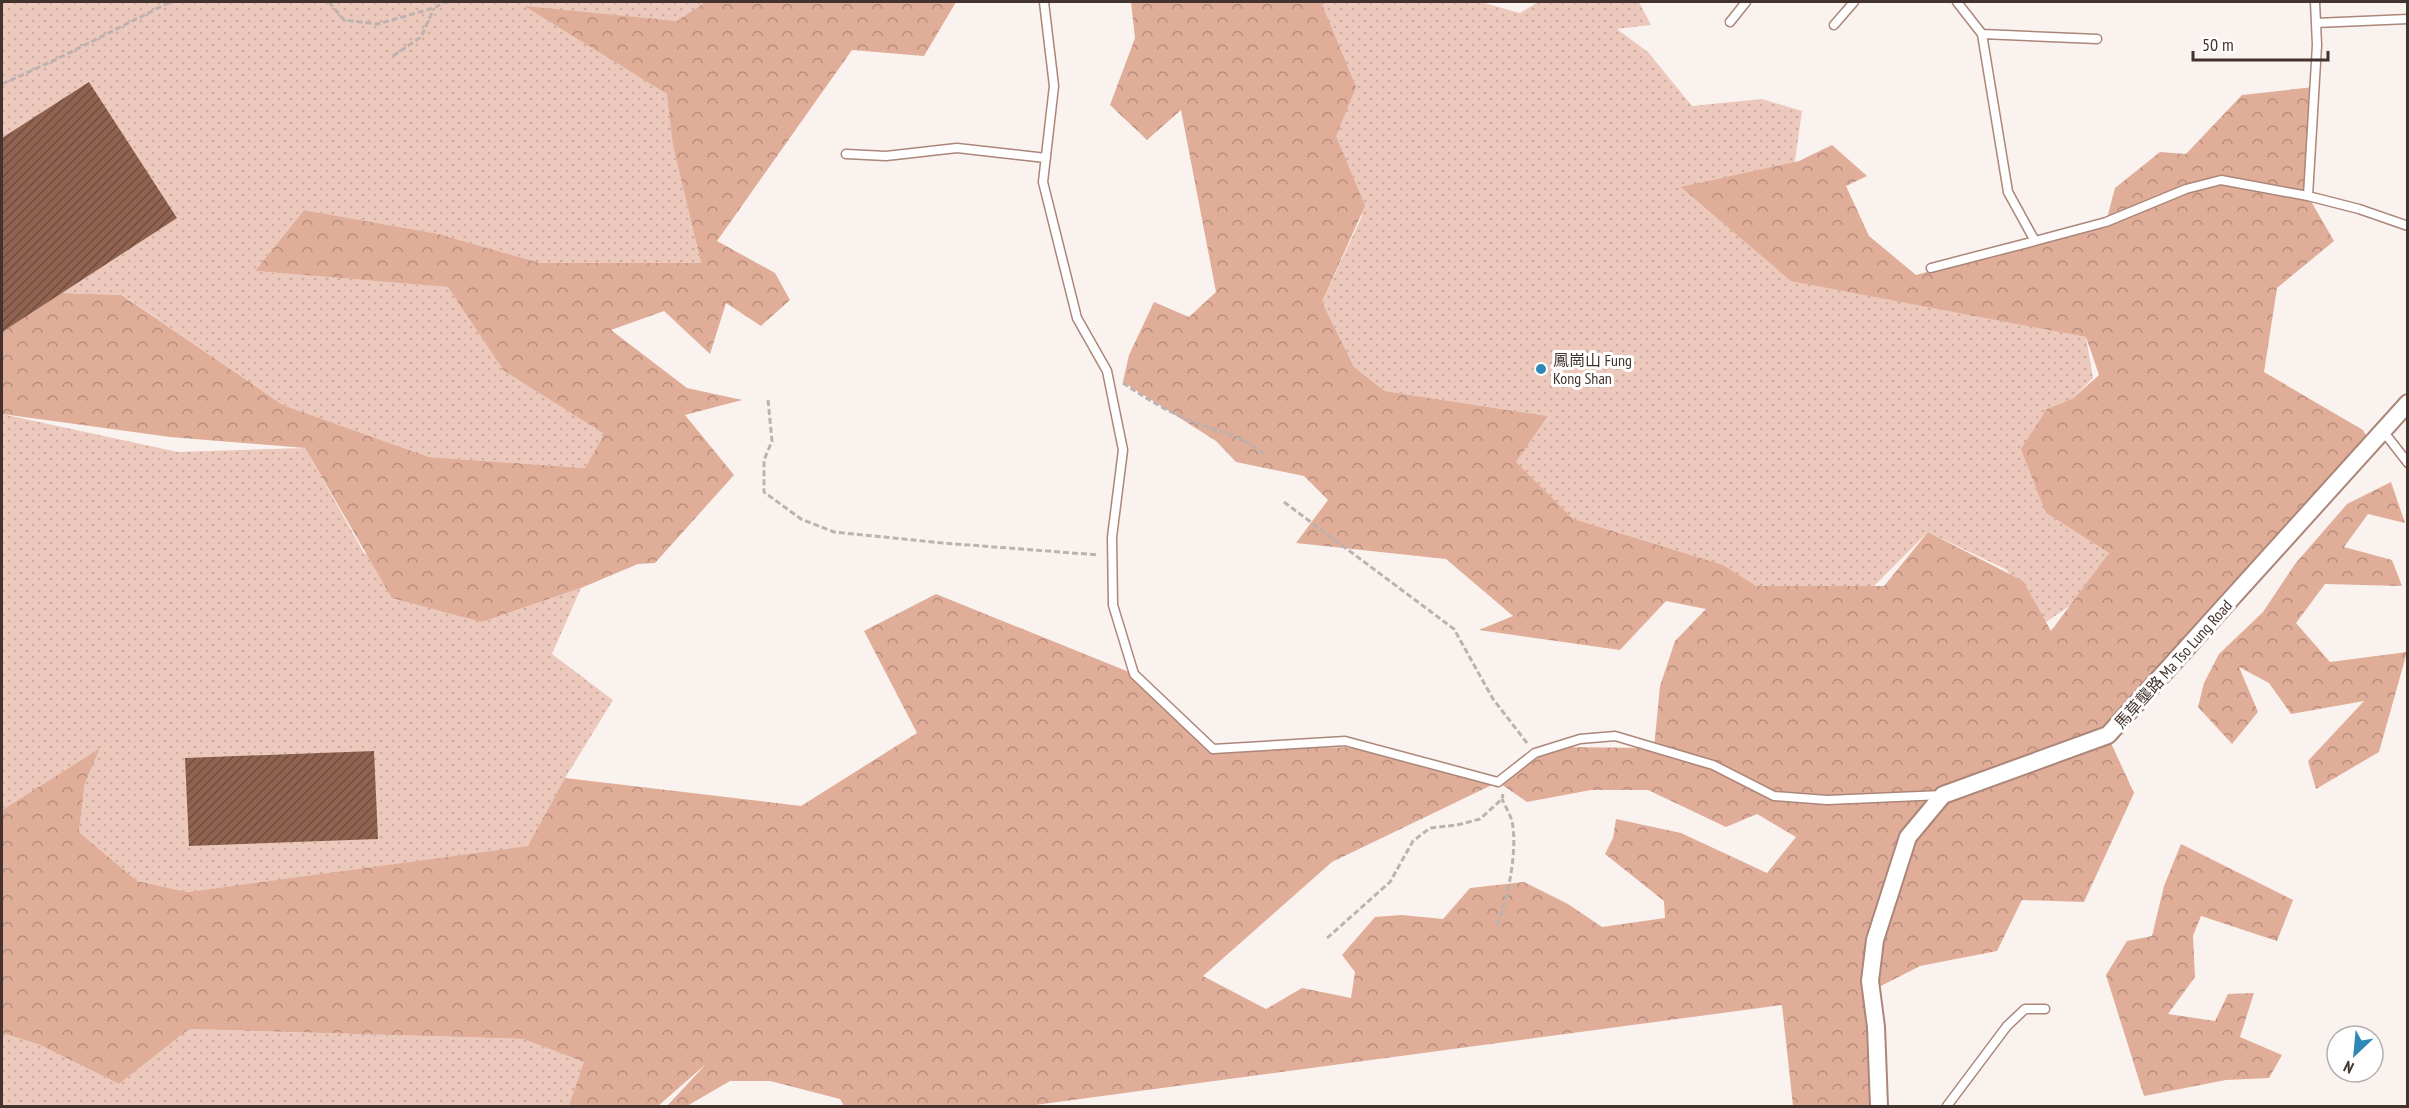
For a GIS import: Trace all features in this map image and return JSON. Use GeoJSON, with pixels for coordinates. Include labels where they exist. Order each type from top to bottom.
{"type":"FeatureCollection","features":[{"type":"Feature","properties":{"kind":"street","name":"馬草壟路 Ma Tso Lung Road"},"geometry":{"type":"LineString","coordinates":[[1879,1107],[1876,1028],[1870,981],[1875,940],[1908,837],[1944,795],[2108,735],[2408,403]]}},
{"type":"Feature","properties":{"kind":"lane"},"geometry":{"type":"LineString","coordinates":[[1044,2],[1054,86],[1043,182],[1077,318],[1107,371],[1123,450],[1112,537],[1113,605],[1134,674],[1213,749],[1345,741],[1498,782],[1535,753],[1580,739],[1615,736],[1713,765],[1774,796],[1827,800],[1944,795]]}},
{"type":"Feature","properties":{"kind":"lane"},"geometry":{"type":"LineString","coordinates":[[1730,22],[1746,2]]}},
{"type":"Feature","properties":{"kind":"lane"},"geometry":{"type":"LineString","coordinates":[[1834,25],[1854,2]]}},
{"type":"Feature","properties":{"kind":"lane"},"geometry":{"type":"LineString","coordinates":[[1957,2],[1982,34],[2008,192],[2035,241]]}},
{"type":"Feature","properties":{"kind":"lane"},"geometry":{"type":"LineString","coordinates":[[2308,196],[2317,45],[2315,2]]}},
{"type":"Feature","properties":{"kind":"lane"},"geometry":{"type":"LineString","coordinates":[[2316,23],[2408,19]]}},
{"type":"Feature","properties":{"kind":"lane"},"geometry":{"type":"LineString","coordinates":[[1982,34],[2097,39]]}},
{"type":"Feature","properties":{"kind":"lane"},"geometry":{"type":"LineString","coordinates":[[846,154],[886,156],[957,148],[1046,158]]}},
{"type":"Feature","properties":{"kind":"lane"},"geometry":{"type":"LineString","coordinates":[[1932,268],[2106,222],[2186,189],[2221,180],[2308,196],[2359,209],[2408,226]]}},
{"type":"Feature","properties":{"kind":"lane"},"geometry":{"type":"LineString","coordinates":[[2383,431],[2408,464]]}},
{"type":"Feature","properties":{"kind":"lane"},"geometry":{"type":"LineString","coordinates":[[1947,1107],[2007,1026],[2025,1009],[2045,1009]]}},
{"type":"Feature","properties":{"kind":"path"},"geometry":{"type":"LineString","coordinates":[[2,84],[170,2]]}},
{"type":"Feature","properties":{"kind":"path"},"geometry":{"type":"LineString","coordinates":[[329,2],[344,20],[378,24],[434,8],[445,2]]}},
{"type":"Feature","properties":{"kind":"path"},"geometry":{"type":"LineString","coordinates":[[393,56],[421,37],[434,8]]}},
{"type":"Feature","properties":{"kind":"path"},"geometry":{"type":"LineString","coordinates":[[1107,371],[1158,404],[1187,419],[1254,444],[1265,455]]}},
{"type":"Feature","properties":{"kind":"path"},"geometry":{"type":"LineString","coordinates":[[768,400],[772,441],[764,460],[764,492],[801,519],[834,532],[1113,557]]}},
{"type":"Feature","properties":{"kind":"path"},"geometry":{"type":"LineString","coordinates":[[1284,502],[1454,629],[1493,699],[1535,753]]}},
{"type":"Feature","properties":{"kind":"path"},"geometry":{"type":"LineString","coordinates":[[1497,925],[1505,906],[1513,860],[1512,822],[1502,800],[1504,789],[1498,782]]}},
{"type":"Feature","properties":{"kind":"path"},"geometry":{"type":"LineString","coordinates":[[1327,938],[1390,882],[1413,841],[1430,828],[1457,825],[1480,819],[1502,800]]}},
{"type":"Feature","properties":{"kind":"shaded area"},"geometry":{"type":"Polygon","coordinates":[[[2,2],[705,2],[677,21],[526,7],[668,94],[673,146],[701,263],[539,263],[439,234],[304,210],[255,271],[449,287],[504,371],[604,434],[585,468],[429,457],[283,405],[123,295],[2,291],[2,2]]]}},
{"type":"Feature","properties":{"kind":"shaded area"},"geometry":{"type":"Polygon","coordinates":[[[1319,2],[1481,2],[1520,13],[1538,2],[1639,2],[1651,25],[1617,29],[1648,52],[1692,106],[1762,99],[1802,111],[1793,175],[1942,308],[2086,337],[2093,378],[2067,404],[2046,513],[2109,553],[2089,593],[2043,624],[2007,570],[1928,532],[1874,586],[1758,594],[1562,522],[1516,462],[1548,416],[1385,391],[1354,367],[1322,302],[1362,216],[1330,119],[1319,2]]]}},
{"type":"Feature","properties":{"kind":"shaded area"},"geometry":{"type":"Polygon","coordinates":[[[2,414],[178,452],[305,448],[364,553],[482,622],[581,588],[552,654],[613,700],[565,778],[540,845],[188,892],[137,881],[79,832],[85,783],[100,748],[2,810],[2,414]]]}},
{"type":"Feature","properties":{"kind":"shaded area"},"geometry":{"type":"Polygon","coordinates":[[[189,1029],[523,1039],[595,1066],[569,1106],[2,1106],[2,1033],[40,1045],[119,1084],[189,1029]]]}},
{"type":"Feature","properties":{"kind":"green space"},"geometry":{"type":"Polygon","coordinates":[[[705,2],[956,2],[924,56],[852,50],[717,241],[775,273],[790,300],[761,326],[726,303],[710,354],[664,311],[611,330],[687,388],[742,400],[685,415],[734,475],[655,563],[638,564],[581,588],[482,622],[392,598],[305,448],[170,437],[2,414],[2,291],[122,295],[283,405],[429,457],[585,468],[604,434],[504,371],[448,287],[255,271],[304,210],[439,234],[540,263],[701,263],[673,146],[667,94],[524,6],[677,21],[705,2]]]}},
{"type":"Feature","properties":{"kind":"green space"},"geometry":{"type":"Polygon","coordinates":[[[1131,2],[1321,2],[1356,87],[1336,136],[1365,206],[1322,302],[1354,367],[1385,391],[1548,416],[1516,462],[1573,519],[1723,565],[1756,586],[1884,586],[1928,532],[2023,581],[2051,631],[2109,553],[2046,513],[2021,449],[2047,409],[2072,399],[2099,375],[2086,337],[1791,281],[1681,187],[1799,161],[1832,145],[1867,176],[1846,186],[1869,236],[1916,275],[2106,222],[2115,188],[2160,152],[2186,154],[2242,95],[2314,87],[2308,196],[2334,241],[2277,288],[2264,372],[2363,430],[2371,444],[2107,725],[2031,759],[2111,743],[2134,793],[2084,902],[2022,900],[1997,951],[1920,966],[1871,991],[1875,1106],[1793,1106],[1782,1005],[1028,1106],[844,1106],[840,1099],[770,1081],[730,1081],[687,1106],[667,1106],[706,1064],[658,1106],[569,1106],[584,1062],[523,1039],[189,1029],[119,1084],[40,1045],[2,1033],[2,810],[100,748],[85,783],[79,832],[137,881],[188,892],[528,846],[565,778],[801,806],[917,733],[864,631],[936,594],[1134,674],[1213,749],[1370,747],[1498,782],[1554,747],[1654,748],[1660,686],[1675,641],[1706,609],[1666,601],[1620,650],[1479,630],[1513,616],[1446,559],[1296,543],[1328,500],[1304,476],[1236,462],[1216,441],[1123,382],[1129,355],[1154,302],[1189,317],[1216,292],[1181,110],[1147,140],[1110,105],[1135,38],[1131,2]],[[1498,782],[1332,862],[1203,976],[1266,1009],[1302,988],[1351,998],[1355,972],[1342,955],[1375,917],[1402,915],[1443,919],[1470,888],[1524,882],[1568,904],[1602,927],[1665,918],[1664,901],[1605,854],[1613,838],[1616,819],[1681,833],[1767,873],[1796,837],[1757,814],[1726,827],[1648,790],[1591,790],[1527,802],[1498,782]]]}},
{"type":"Feature","properties":{"kind":"green space"},"geometry":{"type":"Polygon","coordinates":[[[2391,482],[2405,523],[2368,514],[2344,547],[2392,560],[2402,586],[2325,584],[2296,623],[2330,662],[2407,652],[2379,752],[2316,789],[2308,761],[2364,701],[2291,714],[2269,683],[2239,667],[2258,712],[2232,744],[2198,707],[2204,683],[2219,654],[2263,612],[2295,564],[2347,504],[2391,482]]]}},
{"type":"Feature","properties":{"kind":"green space"},"geometry":{"type":"Polygon","coordinates":[[[2181,844],[2293,900],[2277,941],[2201,916],[2193,936],[2195,977],[2168,1014],[2215,1021],[2228,994],[2254,993],[2240,1037],[2282,1055],[2269,1078],[2226,1080],[2144,1096],[2106,975],[2127,941],[2152,936],[2164,886],[2181,844]]]}},
{"type":"Feature","properties":{"kind":"building"},"geometry":{"type":"Polygon","coordinates":[[[89,82],[177,218],[2,332],[2,138],[89,82]]]}},
{"type":"Feature","properties":{"kind":"building"},"geometry":{"type":"Polygon","coordinates":[[[374,751],[378,839],[189,846],[185,758],[374,751]]]}},
{"type":"Feature","properties":{"kind":"place","name":"鳳崗山 Fung Kong Shan"},"geometry":{"type":"Point","coordinates":[1541,369]}}]}
